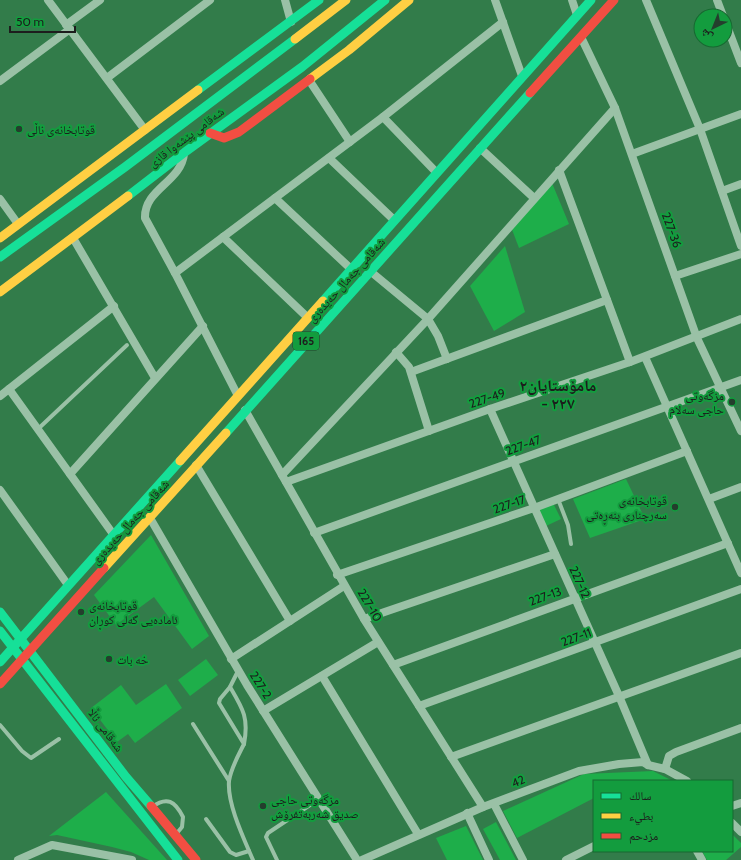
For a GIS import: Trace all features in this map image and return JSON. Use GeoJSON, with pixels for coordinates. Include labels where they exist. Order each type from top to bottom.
{"type":"FeatureCollection","features":[{"type":"Feature","properties":{"kind":"main road"},"geometry":{"type":"LineString","coordinates":[[0,238],[319,0]]}},
{"type":"Feature","properties":{"kind":"main road","name":"شەقامی پێشەوا قازی"},"geometry":{"type":"LineString","coordinates":[[0,257],[125,166],[346,0]]}},
{"type":"Feature","properties":{"kind":"main road","name":"شەقامی پێشەوا قازی"},"geometry":{"type":"LineString","coordinates":[[0,292],[210,133],[302,67],[385,0]]}},
{"type":"Feature","properties":{"kind":"main road"},"geometry":{"type":"LineString","coordinates":[[210,133],[224,138],[234,136],[349,50],[409,0]]}},
{"type":"Feature","properties":{"kind":"main road","name":"شەقامی جەمال حەیدەری"},"geometry":{"type":"LineString","coordinates":[[0,662],[327,293],[590,0]]}},
{"type":"Feature","properties":{"kind":"main road","name":"شەقامی جەمال حەیدەری"},"geometry":{"type":"LineString","coordinates":[[0,684],[614,0]]}},
{"type":"Feature","properties":{"kind":"main road"},"geometry":{"type":"LineString","coordinates":[[125,166],[139,188]]}},
{"type":"Feature","properties":{"kind":"main road"},"geometry":{"type":"LineString","coordinates":[[327,293],[340,304]]}},
{"type":"Feature","properties":{"kind":"main road","name":"شه‌قامی ئاڵا"},"geometry":{"type":"LineString","coordinates":[[0,612],[126,777],[196,860]]}},
{"type":"Feature","properties":{"kind":"main road","name":"شه‌قامی ئاڵا"},"geometry":{"type":"LineString","coordinates":[[0,631],[132,803],[178,860]]}},
{"type":"Feature","properties":{"kind":"street"},"geometry":{"type":"LineString","coordinates":[[48,0],[145,130]]}},
{"type":"Feature","properties":{"kind":"street"},"geometry":{"type":"LineString","coordinates":[[0,81],[100,0]]}},
{"type":"Feature","properties":{"kind":"street"},"geometry":{"type":"LineString","coordinates":[[107,78],[210,0]]}},
{"type":"Feature","properties":{"kind":"street"},"geometry":{"type":"LineString","coordinates":[[285,0],[291,22]]}},
{"type":"Feature","properties":{"kind":"street"},"geometry":{"type":"LineString","coordinates":[[496,0],[522,76]]}},
{"type":"Feature","properties":{"kind":"street"},"geometry":{"type":"LineString","coordinates":[[572,0],[577,15]]}},
{"type":"Feature","properties":{"kind":"street"},"geometry":{"type":"LineString","coordinates":[[646,0],[700,129],[741,246]]}},
{"type":"Feature","properties":{"kind":"street"},"geometry":{"type":"LineString","coordinates":[[175,273],[383,117],[503,22]]}},
{"type":"Feature","properties":{"kind":"street"},"geometry":{"type":"LineString","coordinates":[[733,35],[738,44],[741,63]]}},
{"type":"Feature","properties":{"kind":"street","name":"227-36"},"geometry":{"type":"LineString","coordinates":[[581,37],[615,108],[698,338],[741,431]]}},
{"type":"Feature","properties":{"kind":"street"},"geometry":{"type":"LineString","coordinates":[[309,80],[350,142]]}},
{"type":"Feature","properties":{"kind":"street"},"geometry":{"type":"LineString","coordinates":[[284,479],[615,108]]}},
{"type":"Feature","properties":{"kind":"street"},"geometry":{"type":"LineString","coordinates":[[632,154],[741,114]]}},
{"type":"Feature","properties":{"kind":"street"},"geometry":{"type":"LineString","coordinates":[[383,117],[436,172]]}},
{"type":"Feature","properties":{"kind":"street"},"geometry":{"type":"LineString","coordinates":[[480,148],[534,198]]}},
{"type":"Feature","properties":{"kind":"street"},"geometry":{"type":"LineString","coordinates":[[185,152],[183,162],[179,169],[147,203],[144,218],[175,273],[237,394]]}},
{"type":"Feature","properties":{"kind":"street"},"geometry":{"type":"LineString","coordinates":[[329,158],[393,219]]}},
{"type":"Feature","properties":{"kind":"street"},"geometry":{"type":"LineString","coordinates":[[559,170],[630,362]]}},
{"type":"Feature","properties":{"kind":"street"},"geometry":{"type":"LineString","coordinates":[[722,191],[741,184]]}},
{"type":"Feature","properties":{"kind":"street"},"geometry":{"type":"LineString","coordinates":[[275,198],[350,268]]}},
{"type":"Feature","properties":{"kind":"street"},"geometry":{"type":"LineString","coordinates":[[0,199],[18,224]]}},
{"type":"Feature","properties":{"kind":"street"},"geometry":{"type":"LineString","coordinates":[[223,237],[306,317]]}},
{"type":"Feature","properties":{"kind":"street"},"geometry":{"type":"LineString","coordinates":[[73,238],[155,378]]}},
{"type":"Feature","properties":{"kind":"street"},"geometry":{"type":"LineString","coordinates":[[675,276],[741,254]]}},
{"type":"Feature","properties":{"kind":"street"},"geometry":{"type":"LineString","coordinates":[[370,271],[428,319],[438,336],[447,359]]}},
{"type":"Feature","properties":{"kind":"street"},"geometry":{"type":"LineString","coordinates":[[411,372],[607,300]]}},
{"type":"Feature","properties":{"kind":"street"},"geometry":{"type":"LineString","coordinates":[[0,396],[114,306]]}},
{"type":"Feature","properties":{"kind":"street","name":"227-49"},"geometry":{"type":"LineString","coordinates":[[284,479],[645,357],[698,338],[741,320]]}},
{"type":"Feature","properties":{"kind":"street"},"geometry":{"type":"LineString","coordinates":[[70,474],[203,326]]}},
{"type":"Feature","properties":{"kind":"street"},"geometry":{"type":"LineString","coordinates":[[396,352],[409,367],[429,431]]}},
{"type":"Feature","properties":{"kind":"street"},"geometry":{"type":"LineString","coordinates":[[645,357],[741,573]]}},
{"type":"Feature","properties":{"kind":"street","name":"227-47"},"geometry":{"type":"LineString","coordinates":[[314,533],[741,380]]}},
{"type":"Feature","properties":{"kind":"street"},"geometry":{"type":"LineString","coordinates":[[9,389],[113,534]]}},
{"type":"Feature","properties":{"kind":"street","name":"227-12"},"geometry":{"type":"LineString","coordinates":[[490,409],[512,462],[619,696],[648,765]]}},
{"type":"Feature","properties":{"kind":"street","name":"227-10"},"geometry":{"type":"LineString","coordinates":[[245,410],[337,575],[483,807]]}},
{"type":"Feature","properties":{"kind":"street","name":"227-17"},"geometry":{"type":"LineString","coordinates":[[337,575],[534,508],[687,451]]}},
{"type":"Feature","properties":{"kind":"street"},"geometry":{"type":"LineString","coordinates":[[196,465],[290,621]]}},
{"type":"Feature","properties":{"kind":"street"},"geometry":{"type":"LineString","coordinates":[[709,499],[741,487]]}},
{"type":"Feature","properties":{"kind":"street"},"geometry":{"type":"LineString","coordinates":[[0,490],[68,585]]}},
{"type":"Feature","properties":{"kind":"street","name":"227-2"},"geometry":{"type":"LineString","coordinates":[[150,518],[238,671],[357,860]]}},
{"type":"Feature","properties":{"kind":"street","name":"227-13"},"geometry":{"type":"LineString","coordinates":[[393,665],[728,543]]}},
{"type":"Feature","properties":{"kind":"street"},"geometry":{"type":"LineString","coordinates":[[364,619],[555,554]]}},
{"type":"Feature","properties":{"kind":"street"},"geometry":{"type":"LineString","coordinates":[[232,659],[344,586]]}},
{"type":"Feature","properties":{"kind":"street","name":"227-11"},"geometry":{"type":"LineString","coordinates":[[419,706],[595,644],[741,589]]}},
{"type":"Feature","properties":{"kind":"street"},"geometry":{"type":"LineString","coordinates":[[263,711],[378,642]]}},
{"type":"Feature","properties":{"kind":"street"},"geometry":{"type":"LineString","coordinates":[[451,757],[741,653]]}},
{"type":"Feature","properties":{"kind":"street"},"geometry":{"type":"LineString","coordinates":[[322,676],[418,834]]}},
{"type":"Feature","properties":{"kind":"street"},"geometry":{"type":"LineString","coordinates":[[665,769],[669,756],[676,752],[741,728]]}},
{"type":"Feature","properties":{"kind":"street","name":"42"},"geometry":{"type":"LineString","coordinates":[[362,860],[467,813],[579,771],[619,764],[643,762],[648,765],[665,769],[685,780]]}},
{"type":"Feature","properties":{"kind":"street"},"geometry":{"type":"LineString","coordinates":[[494,804],[523,860]]}},
{"type":"Feature","properties":{"kind":"street"},"geometry":{"type":"LineString","coordinates":[[467,813],[488,860]]}},
{"type":"Feature","properties":{"kind":"street"},"geometry":{"type":"LineString","coordinates":[[733,824],[741,832]]}},
{"type":"Feature","properties":{"kind":"street"},"geometry":{"type":"LineString","coordinates":[[18,860],[52,845],[109,858],[132,860]]}},
{"type":"Feature","properties":{"kind":"street"},"geometry":{"type":"LineString","coordinates":[[566,860],[593,846]]}},
{"type":"Feature","properties":{"kind":"street"},"geometry":{"type":"LineString","coordinates":[[30,860],[40,851]]}},
{"type":"Feature","properties":{"kind":"lane"},"geometry":{"type":"LineString","coordinates":[[38,429],[127,345]]}},
{"type":"Feature","properties":{"kind":"lane"},"geometry":{"type":"LineString","coordinates":[[558,499],[568,525],[571,544]]}},
{"type":"Feature","properties":{"kind":"lane"},"geometry":{"type":"LineString","coordinates":[[238,671],[230,687],[220,699],[219,703],[244,744]]}},
{"type":"Feature","properties":{"kind":"lane"},"geometry":{"type":"LineString","coordinates":[[230,687],[246,716],[244,744],[234,763],[229,781],[231,802],[253,860]]}},
{"type":"Feature","properties":{"kind":"lane"},"geometry":{"type":"LineString","coordinates":[[193,724],[229,781]]}},
{"type":"Feature","properties":{"kind":"lane"},"geometry":{"type":"LineString","coordinates":[[0,725],[22,751],[31,758],[59,739]]}},
{"type":"Feature","properties":{"kind":"lane"},"geometry":{"type":"LineString","coordinates":[[277,860],[266,837],[268,833],[319,799]]}},
{"type":"Feature","properties":{"kind":"lane"},"geometry":{"type":"LineString","coordinates":[[152,807],[163,800],[169,801],[180,810],[184,817],[184,822],[175,835]]}},
{"type":"Feature","properties":{"kind":"lane"},"geometry":{"type":"LineString","coordinates":[[206,818],[230,852],[236,855],[250,851]]}},
{"type":"Feature","properties":{"kind":"green space"},"geometry":{"type":"Polygon","coordinates":[[[552,183],[569,224],[519,248],[511,227],[552,183]]]}},
{"type":"Feature","properties":{"kind":"green space"},"geometry":{"type":"Polygon","coordinates":[[[505,246],[525,312],[494,331],[470,286],[505,246]]]}},
{"type":"Feature","properties":{"kind":"green space"},"geometry":{"type":"Polygon","coordinates":[[[626,479],[645,519],[590,538],[573,499],[626,479]]]}},
{"type":"Feature","properties":{"kind":"green space"},"geometry":{"type":"Polygon","coordinates":[[[553,503],[561,519],[546,526],[539,510],[553,503]]]}},
{"type":"Feature","properties":{"kind":"green space"},"geometry":{"type":"Polygon","coordinates":[[[151,535],[209,636],[192,649],[154,597],[116,625],[94,595],[151,535]]]}},
{"type":"Feature","properties":{"kind":"green space"},"geometry":{"type":"Polygon","coordinates":[[[206,659],[218,675],[190,696],[178,680],[206,659]]]}},
{"type":"Feature","properties":{"kind":"green space"},"geometry":{"type":"Polygon","coordinates":[[[166,684],[182,708],[135,743],[128,734],[117,742],[91,708],[121,685],[136,705],[166,684]]]}},
{"type":"Feature","properties":{"kind":"green space"},"geometry":{"type":"Polygon","coordinates":[[[653,771],[671,780],[593,780],[593,799],[517,838],[503,811],[584,774],[653,771]]]}},
{"type":"Feature","properties":{"kind":"green space"},"geometry":{"type":"Polygon","coordinates":[[[106,792],[167,860],[149,860],[131,852],[112,847],[57,835],[49,836],[106,792]]]}},
{"type":"Feature","properties":{"kind":"green space"},"geometry":{"type":"Polygon","coordinates":[[[496,822],[516,860],[500,860],[483,829],[496,822]]]}},
{"type":"Feature","properties":{"kind":"green space"},"geometry":{"type":"Polygon","coordinates":[[[466,826],[483,860],[447,860],[436,838],[466,826]]]}},
{"type":"Feature","properties":{"kind":"green space"},"geometry":{"type":"Polygon","coordinates":[[[733,835],[741,843],[741,847],[726,860],[707,860],[703,852],[733,852],[733,835]]]}},
{"type":"Feature","properties":{"kind":"traffic: fast"},"geometry":{"type":"LineString","coordinates":[[198,90],[319,0]]}},
{"type":"Feature","properties":{"kind":"traffic: fast"},"geometry":{"type":"LineString","coordinates":[[128,196],[185,152],[302,67],[385,0]]}},
{"type":"Feature","properties":{"kind":"traffic: fast"},"geometry":{"type":"LineString","coordinates":[[323,301],[591,0]]}},
{"type":"Feature","properties":{"kind":"traffic: fast"},"geometry":{"type":"LineString","coordinates":[[0,257],[125,167],[295,39]]}},
{"type":"Feature","properties":{"kind":"traffic: fast"},"geometry":{"type":"LineString","coordinates":[[226,433],[530,93]]}},
{"type":"Feature","properties":{"kind":"traffic: fast"},"geometry":{"type":"LineString","coordinates":[[0,662],[180,461]]}},
{"type":"Feature","properties":{"kind":"traffic: fast"},"geometry":{"type":"LineString","coordinates":[[0,612],[126,777],[151,806]]}},
{"type":"Feature","properties":{"kind":"traffic: fast"},"geometry":{"type":"LineString","coordinates":[[0,631],[178,860]]}},
{"type":"Feature","properties":{"kind":"traffic: slow"},"geometry":{"type":"LineString","coordinates":[[295,39],[346,0]]}},
{"type":"Feature","properties":{"kind":"traffic: slow"},"geometry":{"type":"LineString","coordinates":[[310,79],[349,50],[409,0]]}},
{"type":"Feature","properties":{"kind":"traffic: slow"},"geometry":{"type":"LineString","coordinates":[[0,238],[198,90]]}},
{"type":"Feature","properties":{"kind":"traffic: slow"},"geometry":{"type":"LineString","coordinates":[[0,292],[128,196]]}},
{"type":"Feature","properties":{"kind":"traffic: slow"},"geometry":{"type":"LineString","coordinates":[[180,461],[323,301]]}},
{"type":"Feature","properties":{"kind":"traffic: slow"},"geometry":{"type":"LineString","coordinates":[[104,568],[226,433]]}},
{"type":"Feature","properties":{"kind":"traffic: jam"},"geometry":{"type":"LineString","coordinates":[[530,93],[614,0]]}},
{"type":"Feature","properties":{"kind":"traffic: jam"},"geometry":{"type":"LineString","coordinates":[[210,133],[224,138],[239,132],[310,79]]}},
{"type":"Feature","properties":{"kind":"traffic: jam"},"geometry":{"type":"LineString","coordinates":[[0,684],[104,568]]}},
{"type":"Feature","properties":{"kind":"traffic: jam"},"geometry":{"type":"LineString","coordinates":[[151,806],[196,860]]}},
{"type":"Feature","properties":{"kind":"place","name":"قوتابخانەی ناڵی"},"geometry":{"type":"Point","coordinates":[19,129]}},
{"type":"Feature","properties":{"kind":"place","name":"مزگەوتی حاجی سەلام"},"geometry":{"type":"Point","coordinates":[732,402]}},
{"type":"Feature","properties":{"kind":"place","name":"قوتابخانەی سەرچناری بنەڕەتی"},"geometry":{"type":"Point","coordinates":[675,507]}},
{"type":"Feature","properties":{"kind":"place","name":"قوتابخانەی ئامادەیی گەلی کوڕان"},"geometry":{"type":"Point","coordinates":[81,612]}},
{"type":"Feature","properties":{"kind":"place","name":"خه بات"},"geometry":{"type":"Point","coordinates":[109,659]}},
{"type":"Feature","properties":{"kind":"place","name":"مزگەوتی حاجی صدیق شەربەتفرۆش"},"geometry":{"type":"Point","coordinates":[263,806]}},
{"type":"Feature","properties":{"kind":"district","name":"مامۆستایان٢ - ٢٢٧"},"geometry":{"type":"Point","coordinates":[558,394]}}]}
